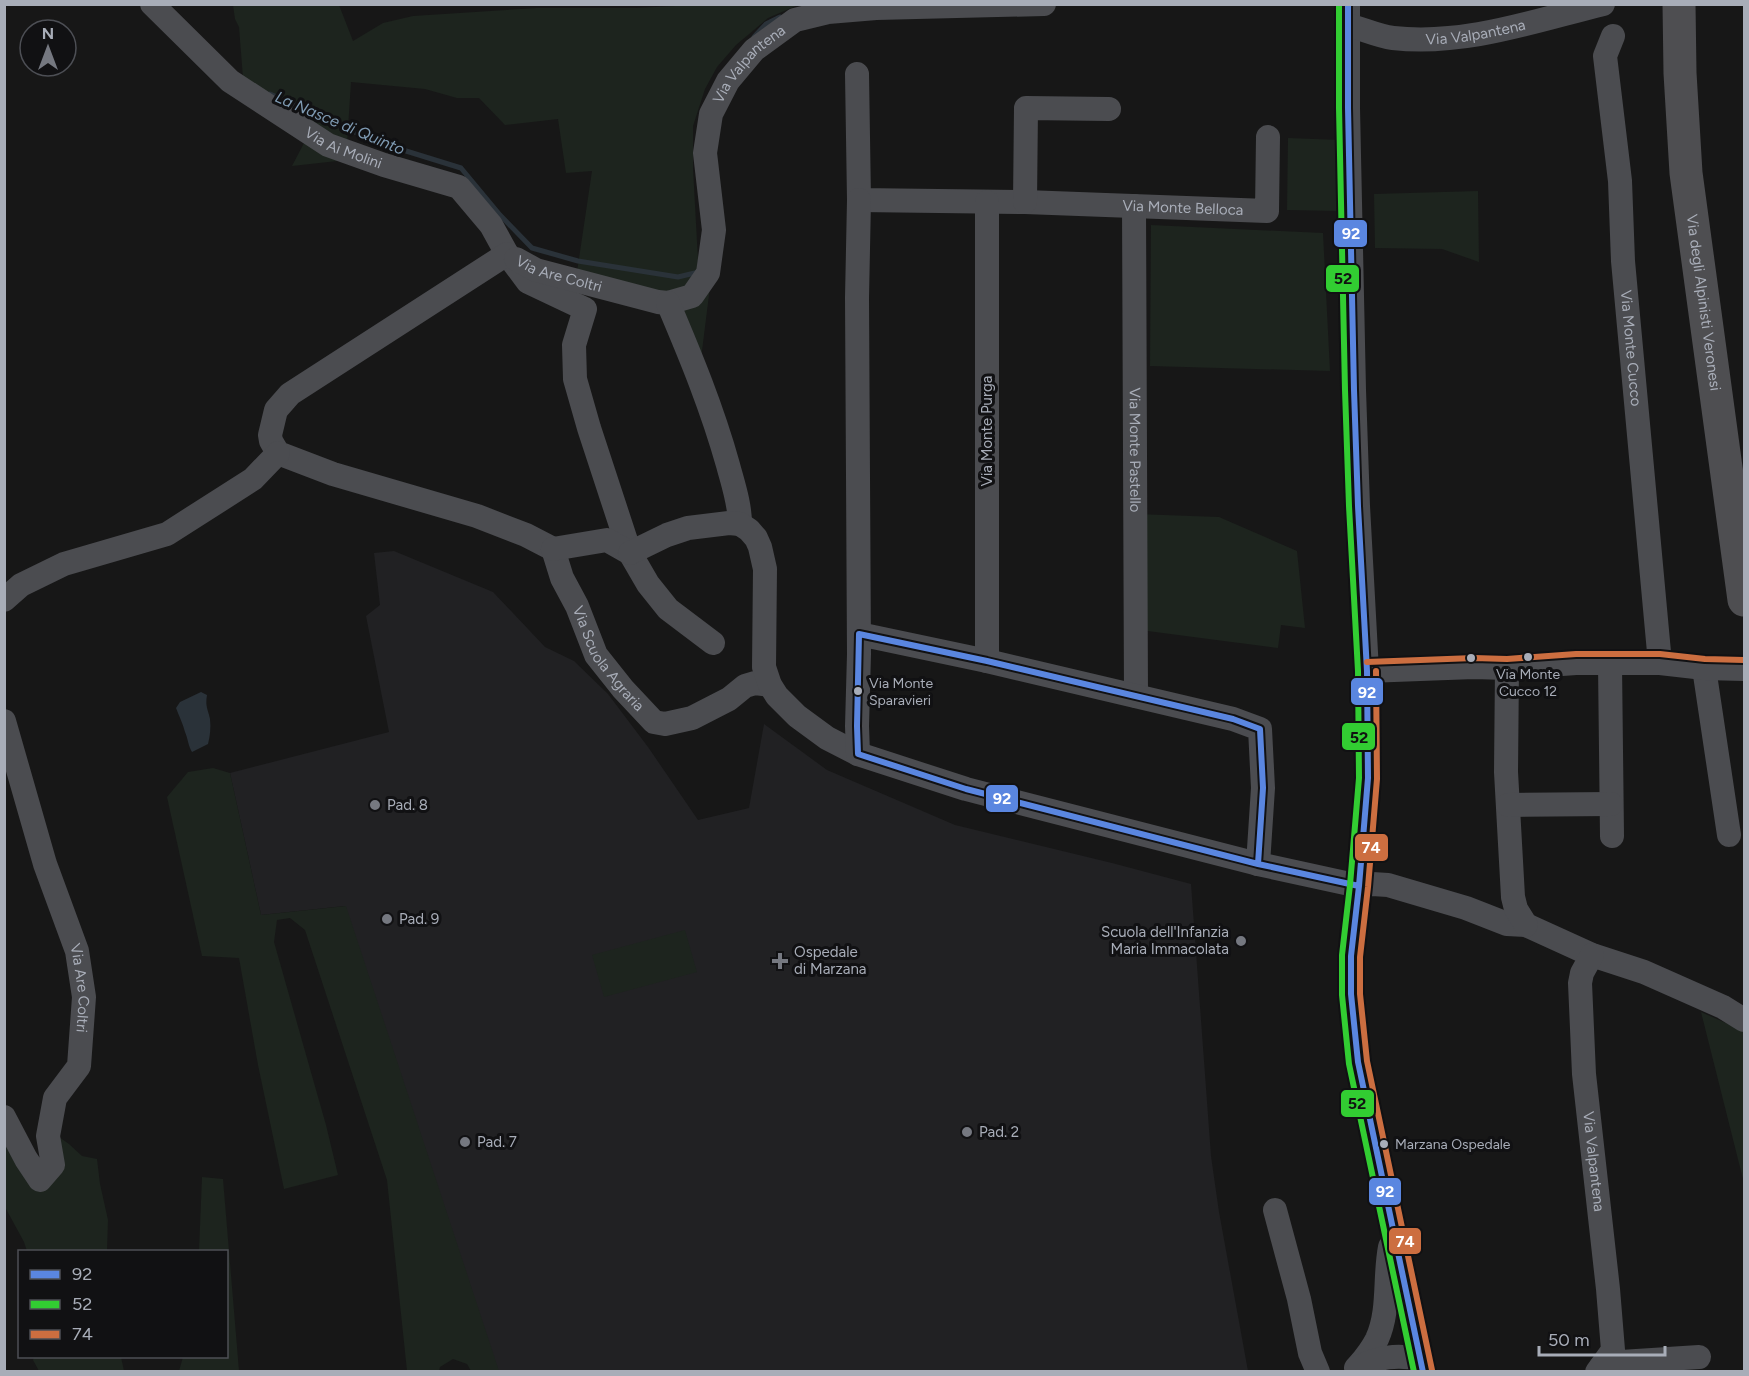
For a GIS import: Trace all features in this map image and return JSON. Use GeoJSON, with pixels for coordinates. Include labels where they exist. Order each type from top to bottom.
{"type":"FeatureCollection","features":[{"type":"Feature","properties":{"kind":"highway","name":"Via degli Alpinisti Veronesi"},"geometry":{"type":"LineString","coordinates":[[1679,8],[1686,173],[1744,600]]}},
{"type":"Feature","properties":{"kind":"street","name":"Via Ai Molini"},"geometry":{"type":"LineString","coordinates":[[152,4],[230,81],[328,145],[384,165],[459,187],[491,225],[507,254],[528,282],[585,309],[574,345],[575,379],[630,553]]}},
{"type":"Feature","properties":{"kind":"street","name":"Via Valpantena"},"geometry":{"type":"LineString","coordinates":[[668,303],[692,296],[708,273],[714,230],[705,153],[711,114],[728,81],[754,50],[795,20],[828,12],[876,8],[961,8],[1044,4]]}},
{"type":"Feature","properties":{"kind":"street","name":"Via Valpantena"},"geometry":{"type":"LineString","coordinates":[[1422,1368],[1358,1062],[1354,1016],[1351,956],[1368,778],[1367,671],[1355,401],[1348,15],[1390,37],[1428,40],[1479,35],[1603,4]]}},
{"type":"Feature","properties":{"kind":"street","name":"Via Monte Cucco"},"geometry":{"type":"LineString","coordinates":[[1613,36],[1605,56],[1620,181],[1623,261],[1660,663]]}},
{"type":"Feature","properties":{"kind":"street"},"geometry":{"type":"LineString","coordinates":[[856,74],[859,200],[857,298],[859,634],[856,726],[858,754]]}},
{"type":"Feature","properties":{"kind":"street"},"geometry":{"type":"LineString","coordinates":[[1025,202],[1026,108],[1109,108]]}},
{"type":"Feature","properties":{"kind":"street","name":"Via Monte Belloca"},"geometry":{"type":"LineString","coordinates":[[859,200],[1025,202],[1266,211],[1268,137]]}},
{"type":"Feature","properties":{"kind":"street","name":"Via Monte Purga"},"geometry":{"type":"LineString","coordinates":[[987,202],[987,661]]}},
{"type":"Feature","properties":{"kind":"street","name":"Via Monte Pastello"},"geometry":{"type":"LineString","coordinates":[[1134,206],[1136,696]]}},
{"type":"Feature","properties":{"kind":"street","name":"Via Are Coltri"},"geometry":{"type":"LineString","coordinates":[[278,453],[271,441],[272,427],[276,410],[290,394],[507,254],[536,270],[639,298],[668,303]]}},
{"type":"Feature","properties":{"kind":"street"},"geometry":{"type":"LineString","coordinates":[[668,303],[707,395],[738,502],[740,524]]}},
{"type":"Feature","properties":{"kind":"street"},"geometry":{"type":"LineString","coordinates":[[4,600],[21,585],[64,564],[167,534],[253,479],[278,453],[333,474],[477,516],[519,532],[553,549],[607,540],[630,553],[648,584],[668,609],[713,644]]}},
{"type":"Feature","properties":{"kind":"street"},"geometry":{"type":"LineString","coordinates":[[630,553],[667,535],[688,528],[714,524],[740,524],[749,530],[756,538],[765,569],[764,667],[770,685],[777,696],[797,716],[827,738],[858,754],[966,789],[1258,864],[1359,886],[1388,885],[1466,908],[1507,924],[1526,925],[1592,955],[1644,972],[1723,1007],[1744,1020]]}},
{"type":"Feature","properties":{"kind":"street","name":"Via Scuola Agraria"},"geometry":{"type":"LineString","coordinates":[[553,549],[562,578],[577,606],[596,655],[654,722],[665,724],[692,718],[729,699],[745,687],[755,683],[770,685]]}},
{"type":"Feature","properties":{"kind":"street"},"geometry":{"type":"LineString","coordinates":[[859,634],[1136,696],[1233,719],[1260,729],[1263,788],[1258,864]]}},
{"type":"Feature","properties":{"kind":"street"},"geometry":{"type":"LineString","coordinates":[[1367,671],[1507,668],[1576,663],[1660,663],[1704,668],[1744,669]]}},
{"type":"Feature","properties":{"kind":"street"},"geometry":{"type":"LineString","coordinates":[[1610,664],[1611,836]]}},
{"type":"Feature","properties":{"kind":"street"},"geometry":{"type":"LineString","coordinates":[[1507,668],[1506,772],[1513,897],[1516,909],[1526,925]]}},
{"type":"Feature","properties":{"kind":"street"},"geometry":{"type":"LineString","coordinates":[[1704,668],[1729,835]]}},
{"type":"Feature","properties":{"kind":"street","name":"Via Are Coltri"},"geometry":{"type":"LineString","coordinates":[[4,721],[45,864],[77,951],[84,997],[79,1066],[55,1098],[48,1136],[53,1165],[40,1180],[26,1160],[4,1117]]}},
{"type":"Feature","properties":{"kind":"street"},"geometry":{"type":"LineString","coordinates":[[1508,805],[1611,804]]}},
{"type":"Feature","properties":{"kind":"street","name":"Via Valpantena"},"geometry":{"type":"LineString","coordinates":[[1592,955],[1582,973],[1580,983],[1584,1074],[1613,1350],[1599,1369]]}},
{"type":"Feature","properties":{"kind":"street"},"geometry":{"type":"LineString","coordinates":[[1275,1210],[1299,1299],[1310,1353],[1318,1371]]}},
{"type":"Feature","properties":{"kind":"street"},"geometry":{"type":"LineString","coordinates":[[1353,1369],[1376,1340],[1384,1315],[1387,1266],[1394,1232]]}},
{"type":"Feature","properties":{"kind":"street"},"geometry":{"type":"LineString","coordinates":[[1353,1369],[1378,1359],[1394,1356],[1422,1368]]}},
{"type":"Feature","properties":{"kind":"street","name":"Via Valpantena"},"geometry":{"type":"LineString","coordinates":[[1599,1369],[1621,1362],[1699,1357]]}},
{"type":"Feature","properties":{"kind":"shaded area"},"geometry":{"type":"Polygon","coordinates":[[[714,4],[798,5],[768,18],[736,45],[717,67],[705,89],[693,126],[698,260],[696,278],[669,299],[577,272],[592,171],[566,173],[558,119],[505,125],[479,98],[457,98],[425,89],[351,82],[346,160],[292,166],[315,122],[243,78],[239,27],[233,5],[339,5],[353,41],[383,23],[413,16],[537,8],[636,8],[714,4]]]}},
{"type":"Feature","properties":{"kind":"shaded area"},"geometry":{"type":"Polygon","coordinates":[[[1288,138],[1340,140],[1339,211],[1287,210],[1288,138]]]}},
{"type":"Feature","properties":{"kind":"shaded area"},"geometry":{"type":"Polygon","coordinates":[[[1478,191],[1479,262],[1442,249],[1375,248],[1374,194],[1478,191]]]}},
{"type":"Feature","properties":{"kind":"shaded area"},"geometry":{"type":"Polygon","coordinates":[[[1151,225],[1323,233],[1330,371],[1150,366],[1151,225]]]}},
{"type":"Feature","properties":{"kind":"shaded area"},"geometry":{"type":"Polygon","coordinates":[[[710,287],[700,367],[673,307],[710,287]]]}},
{"type":"Feature","properties":{"kind":"shaded area"},"geometry":{"type":"Polygon","coordinates":[[[1136,514],[1219,517],[1297,551],[1305,628],[1281,625],[1278,648],[1140,630],[1136,514]]]}},
{"type":"Feature","properties":{"kind":"shaded area","name":"Ospedale di Marzana"},"geometry":{"type":"Polygon","coordinates":[[[394,551],[493,592],[545,647],[574,661],[608,694],[698,820],[749,808],[764,724],[827,770],[955,825],[1191,884],[1211,1156],[1248,1371],[498,1371],[345,906],[261,915],[230,773],[389,732],[366,616],[380,605],[374,553],[394,551]]]}},
{"type":"Feature","properties":{"kind":"shaded area"},"geometry":{"type":"Polygon","coordinates":[[[201,692],[207,695],[210,735],[208,744],[192,752],[176,708],[180,702],[201,692]]]}},
{"type":"Feature","properties":{"kind":"shaded area"},"geometry":{"type":"Polygon","coordinates":[[[213,768],[230,773],[261,915],[346,906],[499,1371],[471,1371],[467,1364],[453,1359],[440,1367],[439,1371],[407,1371],[387,1180],[305,930],[290,918],[277,920],[274,942],[338,1175],[284,1189],[258,1065],[239,958],[202,956],[167,797],[188,772],[213,768]]]}},
{"type":"Feature","properties":{"kind":"shaded area"},"geometry":{"type":"Polygon","coordinates":[[[685,930],[697,972],[604,997],[592,955],[685,930]]]}},
{"type":"Feature","properties":{"kind":"shaded area"},"geometry":{"type":"Polygon","coordinates":[[[1701,1012],[1744,1031],[1744,1183],[1701,1012]]]}},
{"type":"Feature","properties":{"kind":"shaded area"},"geometry":{"type":"Polygon","coordinates":[[[59,1137],[82,1156],[97,1159],[108,1220],[107,1250],[27,1250],[5,1207],[5,1139],[34,1186],[59,1137]]]}},
{"type":"Feature","properties":{"kind":"shaded area"},"geometry":{"type":"Polygon","coordinates":[[[202,1177],[223,1179],[239,1371],[179,1371],[183,1358],[228,1358],[228,1250],[199,1250],[202,1177]]]}},
{"type":"Feature","properties":{"kind":"shaded area"},"geometry":{"type":"Polygon","coordinates":[[[34,1358],[121,1358],[124,1371],[39,1371],[34,1358]]]}},
{"type":"Feature","properties":{"kind":"waterway","name":"La Nasce di Quinto"},"geometry":{"type":"LineString","coordinates":[[754,37],[766,24],[780,17]]}},
{"type":"Feature","properties":{"kind":"waterway","name":"La Nasce di Quinto"},"geometry":{"type":"LineString","coordinates":[[270,94],[377,142],[461,168],[500,215],[532,248],[578,261],[678,277],[699,272]]}},
{"type":"Feature","properties":{"kind":"transit line","name":"52"},"geometry":{"type":"LineString","coordinates":[[1339,4],[1345,390],[1358,671],[1359,778],[1342,955],[1342,995],[1349,1064],[1414,1372]]}},
{"type":"Feature","properties":{"kind":"transit line","name":"92"},"geometry":{"type":"LineString","coordinates":[[1348,4],[1354,390],[1367,671],[1368,778],[1351,956],[1351,994],[1358,1062],[1423,1372]]}},
{"type":"Feature","properties":{"kind":"transit line","name":"92"},"geometry":{"type":"LineString","coordinates":[[859,634],[987,661],[1233,719],[1260,729],[1263,788],[1258,864],[966,789],[858,754],[859,634]]}},
{"type":"Feature","properties":{"kind":"transit line","name":"74"},"geometry":{"type":"LineString","coordinates":[[1367,662],[1507,659],[1576,654],[1660,654],[1744,660]]}},
{"type":"Feature","properties":{"kind":"transit line","name":"74"},"geometry":{"type":"LineString","coordinates":[[1376,671],[1377,779],[1360,957],[1360,994],[1367,1061],[1432,1370]]}},
{"type":"Feature","properties":{"kind":"transit line","name":"92"},"geometry":{"type":"LineString","coordinates":[[1258,864],[1359,886]]}},
{"type":"Feature","properties":{"kind":"place","name":"Via Monte Cucco 12"},"geometry":{"type":"Point","coordinates":[1528,657]}},
{"type":"Feature","properties":{"kind":"place","name":"Via Monte Sparavieri"},"geometry":{"type":"Point","coordinates":[858,691]}},
{"type":"Feature","properties":{"kind":"place","name":"Pad. 8"},"geometry":{"type":"Point","coordinates":[375,805]}},
{"type":"Feature","properties":{"kind":"place","name":"Pad. 9"},"geometry":{"type":"Point","coordinates":[387,919]}},
{"type":"Feature","properties":{"kind":"place","name":"Scuola dell'Infanzia Maria Immacolata"},"geometry":{"type":"Point","coordinates":[1241,941]}},
{"type":"Feature","properties":{"kind":"place","name":"Ospedale di Marzana"},"geometry":{"type":"Point","coordinates":[780,961]}},
{"type":"Feature","properties":{"kind":"place","name":"Pad. 2"},"geometry":{"type":"Point","coordinates":[967,1132]}},
{"type":"Feature","properties":{"kind":"place","name":"Pad. 7"},"geometry":{"type":"Point","coordinates":[465,1142]}},
{"type":"Feature","properties":{"kind":"place","name":"Marzana Ospedale"},"geometry":{"type":"Point","coordinates":[1384,1144]}}]}
